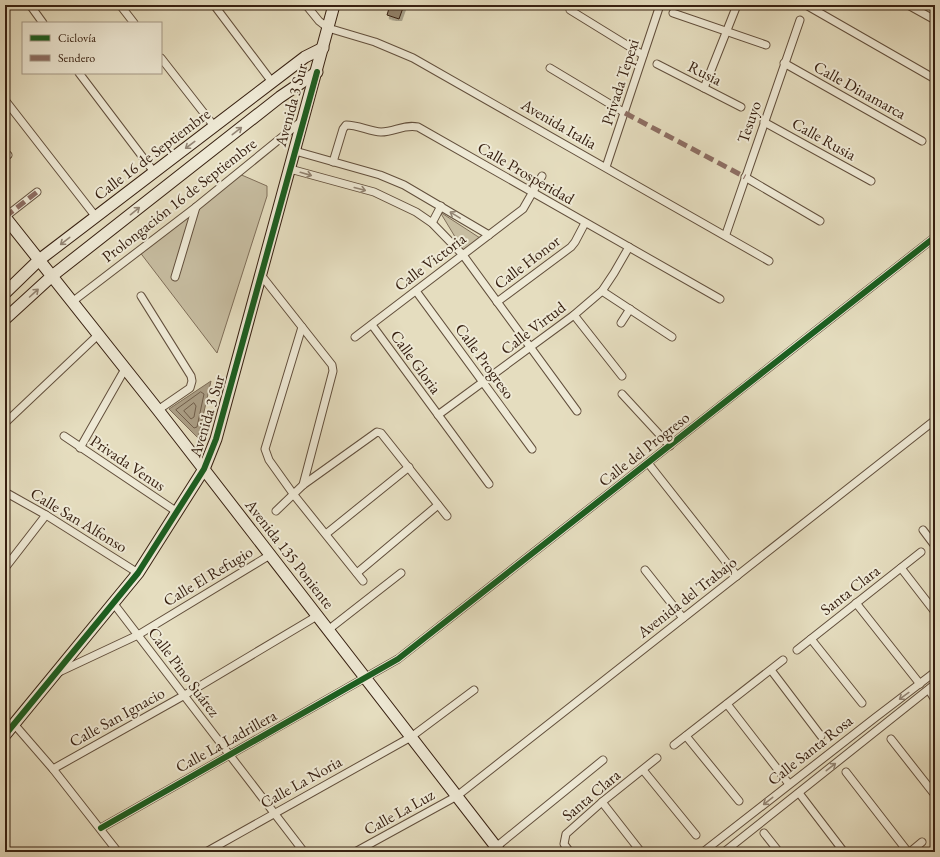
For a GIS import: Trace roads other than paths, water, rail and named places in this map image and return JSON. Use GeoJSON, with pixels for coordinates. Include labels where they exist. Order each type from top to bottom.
{"type":"FeatureCollection","features":[{"type":"Feature","properties":{"kind":"main road","name":"Avenida 3 Sur"},"geometry":{"type":"LineString","coordinates":[[5,736],[114,604],[138,572],[204,470],[216,439],[334,5]]}},
{"type":"Feature","properties":{"kind":"main road","name":"Calle 16 de Septiembre"},"geometry":{"type":"LineString","coordinates":[[5,293],[39,260],[305,57],[323,48]]}},
{"type":"Feature","properties":{"kind":"main road","name":"Calle 16 de Septiembre"},"geometry":{"type":"LineString","coordinates":[[5,319],[52,276],[280,97],[317,72]]}},
{"type":"Feature","properties":{"kind":"main road","name":"Avenida 135 Poniente"},"geometry":{"type":"LineString","coordinates":[[5,217],[158,410],[498,850]]}},
{"type":"Feature","properties":{"kind":"street"},"geometry":{"type":"LineString","coordinates":[[30,5],[42,22]]}},
{"type":"Feature","properties":{"kind":"street"},"geometry":{"type":"LineString","coordinates":[[120,5],[133,22]]}},
{"type":"Feature","properties":{"kind":"street"},"geometry":{"type":"LineString","coordinates":[[214,5],[272,82]]}},
{"type":"Feature","properties":{"kind":"street"},"geometry":{"type":"LineString","coordinates":[[306,5],[319,21],[328,28]]}},
{"type":"Feature","properties":{"kind":"street","name":"Privada Tepexi"},"geometry":{"type":"LineString","coordinates":[[606,167],[660,5]]}},
{"type":"Feature","properties":{"kind":"street"},"geometry":{"type":"LineString","coordinates":[[704,88],[736,5]]}},
{"type":"Feature","properties":{"kind":"street"},"geometry":{"type":"LineString","coordinates":[[806,5],[935,79]]}},
{"type":"Feature","properties":{"kind":"street"},"geometry":{"type":"LineString","coordinates":[[908,5],[935,20]]}},
{"type":"Feature","properties":{"kind":"street"},"geometry":{"type":"LineString","coordinates":[[570,10],[643,55]]}},
{"type":"Feature","properties":{"kind":"street"},"geometry":{"type":"LineString","coordinates":[[673,13],[766,45]]}},
{"type":"Feature","properties":{"kind":"street","name":"Tesuyo"},"geometry":{"type":"LineString","coordinates":[[726,234],[800,20]]}},
{"type":"Feature","properties":{"kind":"street","name":"Avenida Italia"},"geometry":{"type":"LineString","coordinates":[[328,28],[375,42],[413,58],[726,234],[769,261]]}},
{"type":"Feature","properties":{"kind":"street"},"geometry":{"type":"LineString","coordinates":[[162,59],[214,126]]}},
{"type":"Feature","properties":{"kind":"street","name":"Calle Dinamarca"},"geometry":{"type":"LineString","coordinates":[[784,63],[922,141]]}},
{"type":"Feature","properties":{"kind":"street","name":"Rusia"},"geometry":{"type":"LineString","coordinates":[[657,64],[741,107]]}},
{"type":"Feature","properties":{"kind":"street"},"geometry":{"type":"LineString","coordinates":[[550,68],[625,113]]}},
{"type":"Feature","properties":{"kind":"street"},"geometry":{"type":"LineString","coordinates":[[80,74],[154,172]]}},
{"type":"Feature","properties":{"kind":"street"},"geometry":{"type":"LineString","coordinates":[[5,100],[96,217]]}},
{"type":"Feature","properties":{"kind":"street","name":"Prolongación 16 de Septiembre"},"geometry":{"type":"LineString","coordinates":[[72,302],[196,207],[304,119]]}},
{"type":"Feature","properties":{"kind":"street","name":"Calle Rusia"},"geometry":{"type":"LineString","coordinates":[[764,122],[871,181]]}},
{"type":"Feature","properties":{"kind":"street","name":"Calle Prosperidad"},"geometry":{"type":"LineString","coordinates":[[333,162],[343,129],[346,125],[379,132],[392,131],[405,126],[418,127],[533,194],[720,299]]}},
{"type":"Feature","properties":{"kind":"street"},"geometry":{"type":"LineString","coordinates":[[295,151],[380,175],[441,206],[489,235]]}},
{"type":"Feature","properties":{"kind":"street"},"geometry":{"type":"LineString","coordinates":[[290,169],[374,192],[416,212],[432,223],[463,255],[577,411]]}},
{"type":"Feature","properties":{"kind":"street"},"geometry":{"type":"LineString","coordinates":[[533,194],[542,176]]}},
{"type":"Feature","properties":{"kind":"street"},"geometry":{"type":"LineString","coordinates":[[745,177],[820,221]]}},
{"type":"Feature","properties":{"kind":"street"},"geometry":{"type":"LineString","coordinates":[[5,217],[37,192]]}},
{"type":"Feature","properties":{"kind":"street","name":"Calle Victoria"},"geometry":{"type":"LineString","coordinates":[[355,337],[523,209],[533,194]]}},
{"type":"Feature","properties":{"kind":"street"},"geometry":{"type":"LineString","coordinates":[[432,223],[441,206]]}},
{"type":"Feature","properties":{"kind":"street"},"geometry":{"type":"LineString","coordinates":[[175,277],[196,207]]}},
{"type":"Feature","properties":{"kind":"street","name":"Calle Honor"},"geometry":{"type":"LineString","coordinates":[[497,302],[571,247],[585,223]]}},
{"type":"Feature","properties":{"kind":"street","name":"Calle del Progreso"},"geometry":{"type":"LineString","coordinates":[[366,678],[398,659],[934,240]]}},
{"type":"Feature","properties":{"kind":"street","name":"Calle Virtud"},"geometry":{"type":"LineString","coordinates":[[438,415],[531,348],[602,291],[629,247]]}},
{"type":"Feature","properties":{"kind":"street"},"geometry":{"type":"LineString","coordinates":[[261,275],[330,360],[333,371],[303,485]]}},
{"type":"Feature","properties":{"kind":"street","name":"Calle Progreso"},"geometry":{"type":"LineString","coordinates":[[416,290],[532,449]]}},
{"type":"Feature","properties":{"kind":"street"},"geometry":{"type":"LineString","coordinates":[[602,291],[672,337]]}},
{"type":"Feature","properties":{"kind":"street"},"geometry":{"type":"LineString","coordinates":[[141,296],[191,376],[192,381],[190,388],[158,410]]}},
{"type":"Feature","properties":{"kind":"street"},"geometry":{"type":"LineString","coordinates":[[621,323],[630,309]]}},
{"type":"Feature","properties":{"kind":"street"},"geometry":{"type":"LineString","coordinates":[[574,315],[622,376]]}},
{"type":"Feature","properties":{"kind":"street","name":"Calle Gloria"},"geometry":{"type":"LineString","coordinates":[[372,325],[489,484]]}},
{"type":"Feature","properties":{"kind":"street"},"geometry":{"type":"LineString","coordinates":[[302,327],[264,449],[269,460],[294,495],[363,581]]}},
{"type":"Feature","properties":{"kind":"street"},"geometry":{"type":"LineString","coordinates":[[5,423],[98,335]]}},
{"type":"Feature","properties":{"kind":"street"},"geometry":{"type":"LineString","coordinates":[[80,448],[125,369]]}},
{"type":"Feature","properties":{"kind":"street"},"geometry":{"type":"LineString","coordinates":[[622,394],[670,446]]}},
{"type":"Feature","properties":{"kind":"street","name":"Avenida del Trabajo"},"geometry":{"type":"LineString","coordinates":[[456,796],[935,420]]}},
{"type":"Feature","properties":{"kind":"street"},"geometry":{"type":"LineString","coordinates":[[276,511],[303,485],[377,432],[381,433],[448,516]]}},
{"type":"Feature","properties":{"kind":"street","name":"Privada Venus"},"geometry":{"type":"LineString","coordinates":[[64,436],[177,512]]}},
{"type":"Feature","properties":{"kind":"street"},"geometry":{"type":"LineString","coordinates":[[648,463],[737,576]]}},
{"type":"Feature","properties":{"kind":"street"},"geometry":{"type":"LineString","coordinates":[[326,534],[409,467]]}},
{"type":"Feature","properties":{"kind":"street","name":"Calle San Alfonso"},"geometry":{"type":"LineString","coordinates":[[5,492],[46,515],[138,572]]}},
{"type":"Feature","properties":{"kind":"street"},"geometry":{"type":"LineString","coordinates":[[357,573],[438,505]]}},
{"type":"Feature","properties":{"kind":"street"},"geometry":{"type":"LineString","coordinates":[[5,568],[46,515]]}},
{"type":"Feature","properties":{"kind":"street"},"geometry":{"type":"LineString","coordinates":[[924,530],[935,546]]}},
{"type":"Feature","properties":{"kind":"street","name":"Santa Clara"},"geometry":{"type":"LineString","coordinates":[[797,650],[920,552]]}},
{"type":"Feature","properties":{"kind":"street","name":"Calle El Refugio"},"geometry":{"type":"LineString","coordinates":[[53,676],[138,635],[270,555]]}},
{"type":"Feature","properties":{"kind":"street"},"geometry":{"type":"LineString","coordinates":[[901,568],[935,612]]}},
{"type":"Feature","properties":{"kind":"street"},"geometry":{"type":"LineString","coordinates":[[645,570],[683,618]]}},
{"type":"Feature","properties":{"kind":"street"},"geometry":{"type":"LineString","coordinates":[[328,630],[401,574]]}},
{"type":"Feature","properties":{"kind":"street"},"geometry":{"type":"LineString","coordinates":[[856,603],[920,684]]}},
{"type":"Feature","properties":{"kind":"street","name":"Calle Pino Suárez"},"geometry":{"type":"LineString","coordinates":[[114,604],[184,696],[230,753],[304,852]]}},
{"type":"Feature","properties":{"kind":"street","name":"Calle San Ignacio"},"geometry":{"type":"LineString","coordinates":[[54,769],[184,696],[317,616]]}},
{"type":"Feature","properties":{"kind":"street"},"geometry":{"type":"LineString","coordinates":[[812,639],[862,703]]}},
{"type":"Feature","properties":{"kind":"street"},"geometry":{"type":"LineString","coordinates":[[674,746],[783,660]]}},
{"type":"Feature","properties":{"kind":"street"},"geometry":{"type":"LineString","coordinates":[[771,670],[821,736]]}},
{"type":"Feature","properties":{"kind":"street","name":"Calle Santa Rosa"},"geometry":{"type":"LineString","coordinates":[[703,852],[935,672]]}},
{"type":"Feature","properties":{"kind":"street","name":"Calle La Ladrillera"},"geometry":{"type":"LineString","coordinates":[[101,828],[230,753],[366,678]]}},
{"type":"Feature","properties":{"kind":"street","name":"Calle Santa Rosa"},"geometry":{"type":"LineString","coordinates":[[724,852],[935,684]]}},
{"type":"Feature","properties":{"kind":"street","name":"Calle La Noria"},"geometry":{"type":"LineString","coordinates":[[206,852],[275,812],[412,737],[474,690]]}},
{"type":"Feature","properties":{"kind":"street"},"geometry":{"type":"LineString","coordinates":[[929,690],[935,700]]}},
{"type":"Feature","properties":{"kind":"street"},"geometry":{"type":"LineString","coordinates":[[728,704],[789,784]]}},
{"type":"Feature","properties":{"kind":"street"},"geometry":{"type":"LineString","coordinates":[[14,724],[54,769],[118,852]]}},
{"type":"Feature","properties":{"kind":"street"},"geometry":{"type":"LineString","coordinates":[[686,736],[739,801]]}},
{"type":"Feature","properties":{"kind":"street"},"geometry":{"type":"LineString","coordinates":[[891,739],[935,796]]}},
{"type":"Feature","properties":{"kind":"street","name":"Santa Clara"},"geometry":{"type":"LineString","coordinates":[[570,852],[564,844],[566,834],[602,802],[658,758]]}},
{"type":"Feature","properties":{"kind":"street"},"geometry":{"type":"LineString","coordinates":[[498,850],[603,760]]}},
{"type":"Feature","properties":{"kind":"street"},"geometry":{"type":"LineString","coordinates":[[811,767],[818,777]]}},
{"type":"Feature","properties":{"kind":"street"},"geometry":{"type":"LineString","coordinates":[[643,770],[696,835]]}},
{"type":"Feature","properties":{"kind":"street"},"geometry":{"type":"LineString","coordinates":[[846,772],[909,852],[922,842]]}},
{"type":"Feature","properties":{"kind":"street"},"geometry":{"type":"LineString","coordinates":[[799,793],[844,852]]}},
{"type":"Feature","properties":{"kind":"street","name":"Calle La Luz"},"geometry":{"type":"LineString","coordinates":[[355,852],[456,796]]}},
{"type":"Feature","properties":{"kind":"street"},"geometry":{"type":"LineString","coordinates":[[602,802],[641,852]]}},
{"type":"Feature","properties":{"kind":"street"},"geometry":{"type":"LineString","coordinates":[[764,833],[778,852]]}},
{"type":"Feature","properties":{"kind":"water"},"geometry":{"type":"Polygon","coordinates":[[[211,381],[198,438],[169,409],[211,381]]]}}]}
